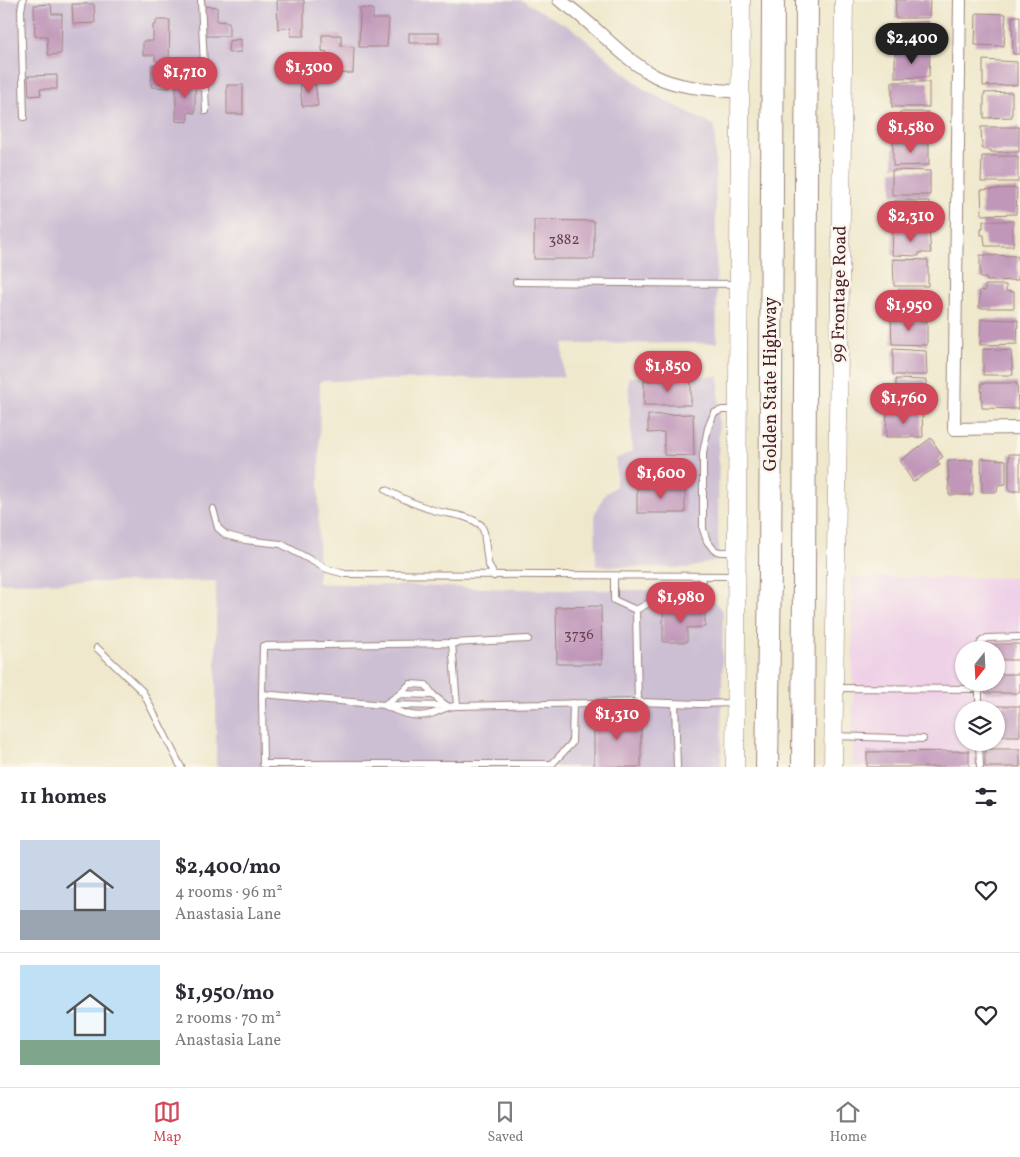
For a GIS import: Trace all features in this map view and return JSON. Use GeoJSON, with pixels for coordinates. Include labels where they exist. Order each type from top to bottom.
{"type":"FeatureCollection","features":[{"type":"Feature","properties":{"kind":"highway","name":"Golden State Highway"},"geometry":{"type":"LineString","coordinates":[[767,767],[773,0]]}},
{"type":"Feature","properties":{"kind":"highway","name":"Golden State Highway"},"geometry":{"type":"LineString","coordinates":[[802,767],[807,0]]}},
{"type":"Feature","properties":{"kind":"street"},"geometry":{"type":"LineString","coordinates":[[559,0],[585,18],[627,57],[656,76],[675,84],[740,92]]}},
{"type":"Feature","properties":{"kind":"street"},"geometry":{"type":"LineString","coordinates":[[734,767],[741,0]]}},
{"type":"Feature","properties":{"kind":"street","name":"99 Frontage Road"},"geometry":{"type":"LineString","coordinates":[[833,767],[844,0]]}},
{"type":"Feature","properties":{"kind":"street"},"geometry":{"type":"LineString","coordinates":[[960,0],[954,428],[1020,428]]}},
{"type":"Feature","properties":{"kind":"lane"},"geometry":{"type":"LineString","coordinates":[[23,0],[21,10],[24,117]]}},
{"type":"Feature","properties":{"kind":"lane"},"geometry":{"type":"LineString","coordinates":[[201,0],[206,112]]}},
{"type":"Feature","properties":{"kind":"lane"},"geometry":{"type":"LineString","coordinates":[[516,282],[738,284]]}},
{"type":"Feature","properties":{"kind":"lane"},"geometry":{"type":"LineString","coordinates":[[737,552],[714,550],[707,541],[703,529],[703,453],[708,428],[714,413],[722,410],[738,410]]}},
{"type":"Feature","properties":{"kind":"lane"},"geometry":{"type":"LineString","coordinates":[[386,490],[414,504],[435,511],[466,517],[481,525],[484,532],[488,563],[494,576]]}},
{"type":"Feature","properties":{"kind":"lane"},"geometry":{"type":"LineString","coordinates":[[214,509],[218,528],[226,535],[245,540],[281,544],[326,569],[345,574],[737,576]]}},
{"type":"Feature","properties":{"kind":"lane"},"geometry":{"type":"LineString","coordinates":[[614,576],[614,600],[636,610]]}},
{"type":"Feature","properties":{"kind":"lane"},"geometry":{"type":"LineString","coordinates":[[636,610],[651,602],[701,600],[702,576]]}},
{"type":"Feature","properties":{"kind":"lane"},"geometry":{"type":"LineString","coordinates":[[636,610],[638,702]]}},
{"type":"Feature","properties":{"kind":"lane"},"geometry":{"type":"LineString","coordinates":[[982,641],[987,638],[1020,638]]}},
{"type":"Feature","properties":{"kind":"lane"},"geometry":{"type":"LineString","coordinates":[[528,639],[452,643],[263,646],[263,764],[552,764],[572,743],[573,703]]}},
{"type":"Feature","properties":{"kind":"lane"},"geometry":{"type":"LineString","coordinates":[[452,643],[457,706]]}},
{"type":"Feature","properties":{"kind":"lane"},"geometry":{"type":"LineString","coordinates":[[97,648],[143,692],[181,767]]}},
{"type":"Feature","properties":{"kind":"lane"},"geometry":{"type":"LineString","coordinates":[[384,705],[410,684],[426,685],[433,695],[447,706]]}},
{"type":"Feature","properties":{"kind":"lane"},"geometry":{"type":"LineString","coordinates":[[834,688],[955,686]]}},
{"type":"Feature","properties":{"kind":"lane"},"geometry":{"type":"LineString","coordinates":[[262,694],[384,705],[403,714],[429,715],[447,706],[638,702],[675,704],[734,703]]}},
{"type":"Feature","properties":{"kind":"lane"},"geometry":{"type":"LineString","coordinates":[[400,694],[433,695]]}},
{"type":"Feature","properties":{"kind":"lane"},"geometry":{"type":"LineString","coordinates":[[675,704],[677,767]]}},
{"type":"Feature","properties":{"kind":"lane"},"geometry":{"type":"LineString","coordinates":[[833,736],[923,739]]}},
{"type":"Feature","properties":{"kind":"lane"},"geometry":{"type":"LineString","coordinates":[[979,751],[980,767]]}},
{"type":"Feature","properties":{"kind":"shaded area"},"geometry":{"type":"Polygon","coordinates":[[[0,0],[521,0],[573,29],[645,90],[715,126],[717,343],[563,344],[563,377],[320,381],[318,583],[548,590],[705,590],[723,612],[721,767],[216,767],[216,581],[0,583],[0,0]]]}},
{"type":"Feature","properties":{"kind":"shaded area"},"geometry":{"type":"Polygon","coordinates":[[[719,376],[718,560],[689,568],[596,566],[595,513],[605,494],[616,486],[616,459],[632,451],[628,377],[719,376]]]}},
{"type":"Feature","properties":{"kind":"shaded area"},"geometry":{"type":"Polygon","coordinates":[[[852,577],[1020,578],[1020,767],[853,767],[852,577]]]}},
{"type":"Feature","properties":{"kind":"building"},"geometry":{"type":"Polygon","coordinates":[[[277,0],[304,0],[304,36],[291,36],[291,27],[278,29],[277,0]]]}},
{"type":"Feature","properties":{"kind":"building"},"geometry":{"type":"Polygon","coordinates":[[[896,0],[930,0],[929,18],[895,18],[896,0]]]}},
{"type":"Feature","properties":{"kind":"building"},"geometry":{"type":"Polygon","coordinates":[[[51,4],[52,14],[62,14],[61,54],[48,55],[47,36],[35,36],[34,5],[51,4]]]}},
{"type":"Feature","properties":{"kind":"building"},"geometry":{"type":"Polygon","coordinates":[[[72,4],[94,4],[95,23],[73,24],[72,4]]]}},
{"type":"Feature","properties":{"kind":"building"},"geometry":{"type":"Polygon","coordinates":[[[203,6],[217,7],[217,21],[229,22],[229,36],[203,36],[203,6]]]}},
{"type":"Feature","properties":{"kind":"building"},"geometry":{"type":"Polygon","coordinates":[[[360,8],[373,9],[373,19],[389,19],[387,47],[359,47],[360,8]]]}},
{"type":"Feature","properties":{"kind":"building"},"geometry":{"type":"Polygon","coordinates":[[[976,13],[1006,14],[1004,46],[975,45],[976,13]]]}},
{"type":"Feature","properties":{"kind":"building"},"geometry":{"type":"Polygon","coordinates":[[[1012,16],[1020,16],[1020,54],[1013,54],[1012,16]]]}},
{"type":"Feature","properties":{"kind":"building"},"geometry":{"type":"Polygon","coordinates":[[[156,20],[170,20],[169,61],[155,61],[155,55],[143,55],[143,41],[153,41],[153,25],[156,25],[156,20]]]}},
{"type":"Feature","properties":{"kind":"building"},"geometry":{"type":"Polygon","coordinates":[[[928,22],[927,47],[899,47],[899,23],[928,22]]]}},
{"type":"Feature","properties":{"kind":"building"},"geometry":{"type":"Polygon","coordinates":[[[409,33],[439,33],[439,43],[409,43],[409,33]]]}},
{"type":"Feature","properties":{"kind":"building"},"geometry":{"type":"Polygon","coordinates":[[[322,35],[341,35],[341,46],[354,47],[353,73],[328,74],[327,52],[322,51],[322,35]]]}},
{"type":"Feature","properties":{"kind":"building"},"geometry":{"type":"Polygon","coordinates":[[[241,39],[241,52],[228,53],[229,41],[241,39]]]}},
{"type":"Feature","properties":{"kind":"building"},"geometry":{"type":"Polygon","coordinates":[[[930,52],[929,77],[895,78],[895,53],[930,52]]]}},
{"type":"Feature","properties":{"kind":"building"},"geometry":{"type":"Polygon","coordinates":[[[983,60],[1017,62],[1017,85],[983,86],[983,60]]]}},
{"type":"Feature","properties":{"kind":"building"},"geometry":{"type":"Polygon","coordinates":[[[152,65],[170,65],[170,88],[151,87],[152,65]]]}},
{"type":"Feature","properties":{"kind":"building"},"geometry":{"type":"Polygon","coordinates":[[[57,75],[57,89],[40,89],[41,95],[29,96],[28,76],[57,75]]]}},
{"type":"Feature","properties":{"kind":"building"},"geometry":{"type":"Polygon","coordinates":[[[176,79],[195,79],[195,113],[188,112],[188,122],[176,121],[176,79]]]}},
{"type":"Feature","properties":{"kind":"building"},"geometry":{"type":"Polygon","coordinates":[[[315,82],[318,106],[302,106],[300,83],[315,82]]]}},
{"type":"Feature","properties":{"kind":"building"},"geometry":{"type":"Polygon","coordinates":[[[892,82],[929,82],[929,107],[892,107],[892,82]]]}},
{"type":"Feature","properties":{"kind":"building"},"geometry":{"type":"Polygon","coordinates":[[[227,85],[243,85],[243,114],[227,114],[227,85]]]}},
{"type":"Feature","properties":{"kind":"building"},"geometry":{"type":"Polygon","coordinates":[[[1012,92],[1012,117],[984,118],[984,93],[1012,92]]]}},
{"type":"Feature","properties":{"kind":"building"},"geometry":{"type":"Polygon","coordinates":[[[900,112],[928,112],[928,137],[900,137],[900,112]]]}},
{"type":"Feature","properties":{"kind":"building"},"geometry":{"type":"Polygon","coordinates":[[[981,127],[1019,127],[1019,152],[991,152],[991,150],[982,149],[981,127]]]}},
{"type":"Feature","properties":{"kind":"building"},"geometry":{"type":"Polygon","coordinates":[[[893,142],[929,142],[929,165],[893,166],[893,142]]]}},
{"type":"Feature","properties":{"kind":"building"},"geometry":{"type":"Polygon","coordinates":[[[982,156],[1018,156],[1018,182],[981,182],[982,156]]]}},
{"type":"Feature","properties":{"kind":"building"},"geometry":{"type":"Polygon","coordinates":[[[892,170],[930,171],[930,195],[892,195],[892,170]]]}},
{"type":"Feature","properties":{"kind":"building"},"geometry":{"type":"Polygon","coordinates":[[[1017,188],[1016,214],[982,215],[981,190],[1017,188]]]}},
{"type":"Feature","properties":{"kind":"building"},"geometry":{"type":"Polygon","coordinates":[[[894,201],[929,201],[929,226],[895,226],[894,201]]]}},
{"type":"Feature","properties":{"kind":"building"},"geometry":{"type":"Polygon","coordinates":[[[534,220],[594,221],[594,259],[534,259],[534,220]]]}},
{"type":"Feature","properties":{"kind":"building"},"geometry":{"type":"Polygon","coordinates":[[[983,221],[1013,221],[1013,246],[985,246],[984,235],[981,235],[983,221]]]}},
{"type":"Feature","properties":{"kind":"building"},"geometry":{"type":"Polygon","coordinates":[[[893,230],[929,230],[931,253],[919,253],[919,256],[892,255],[893,230]]]}},
{"type":"Feature","properties":{"kind":"building"},"geometry":{"type":"Polygon","coordinates":[[[980,255],[1018,256],[1018,280],[987,281],[986,278],[980,278],[980,255]]]}},
{"type":"Feature","properties":{"kind":"building"},"geometry":{"type":"Polygon","coordinates":[[[893,259],[928,260],[928,286],[894,286],[893,259]]]}},
{"type":"Feature","properties":{"kind":"building"},"geometry":{"type":"Polygon","coordinates":[[[985,285],[1006,285],[1006,291],[1014,292],[1014,308],[979,308],[980,290],[985,291],[985,285]]]}},
{"type":"Feature","properties":{"kind":"building"},"geometry":{"type":"Polygon","coordinates":[[[898,290],[925,292],[929,316],[898,315],[898,290]]]}},
{"type":"Feature","properties":{"kind":"building"},"geometry":{"type":"Polygon","coordinates":[[[891,319],[927,321],[927,345],[892,344],[891,319]]]}},
{"type":"Feature","properties":{"kind":"building"},"geometry":{"type":"Polygon","coordinates":[[[981,319],[1018,320],[1017,344],[980,345],[981,319]]]}},
{"type":"Feature","properties":{"kind":"building"},"geometry":{"type":"Polygon","coordinates":[[[893,349],[926,351],[927,375],[893,375],[893,349]]]}},
{"type":"Feature","properties":{"kind":"building"},"geometry":{"type":"Polygon","coordinates":[[[983,349],[1011,351],[1013,375],[983,375],[983,349]]]}},
{"type":"Feature","properties":{"kind":"building"},"geometry":{"type":"Polygon","coordinates":[[[896,379],[926,380],[925,404],[896,403],[896,379]]]}},
{"type":"Feature","properties":{"kind":"building"},"geometry":{"type":"Polygon","coordinates":[[[644,381],[691,381],[691,405],[644,405],[644,381]]]}},
{"type":"Feature","properties":{"kind":"building"},"geometry":{"type":"Polygon","coordinates":[[[981,383],[1017,383],[1018,409],[982,408],[981,383]]]}},
{"type":"Feature","properties":{"kind":"building"},"geometry":{"type":"Polygon","coordinates":[[[887,412],[922,412],[923,437],[886,437],[887,412]]]}},
{"type":"Feature","properties":{"kind":"building"},"geometry":{"type":"Polygon","coordinates":[[[693,414],[694,456],[664,455],[664,432],[648,433],[648,415],[693,414]]]}},
{"type":"Feature","properties":{"kind":"building"},"geometry":{"type":"Polygon","coordinates":[[[931,438],[943,457],[937,461],[940,465],[913,482],[900,461],[931,438]]]}},
{"type":"Feature","properties":{"kind":"building"},"geometry":{"type":"Polygon","coordinates":[[[1009,454],[1020,454],[1020,491],[1009,491],[1009,454]]]}},
{"type":"Feature","properties":{"kind":"building"},"geometry":{"type":"Polygon","coordinates":[[[981,458],[1006,460],[1006,484],[998,485],[997,492],[982,492],[981,458]]]}},
{"type":"Feature","properties":{"kind":"building"},"geometry":{"type":"Polygon","coordinates":[[[973,460],[973,495],[949,495],[948,461],[973,460]]]}},
{"type":"Feature","properties":{"kind":"building"},"geometry":{"type":"Polygon","coordinates":[[[637,487],[685,488],[685,513],[637,513],[637,487]]]}},
{"type":"Feature","properties":{"kind":"building"},"geometry":{"type":"Polygon","coordinates":[[[601,606],[602,664],[557,664],[556,607],[601,606]]]}},
{"type":"Feature","properties":{"kind":"building"},"geometry":{"type":"Polygon","coordinates":[[[663,610],[705,611],[705,627],[687,628],[687,642],[663,642],[663,610]]]}},
{"type":"Feature","properties":{"kind":"building"},"geometry":{"type":"Polygon","coordinates":[[[1005,644],[1020,644],[1020,660],[1005,660],[1005,644]]]}},
{"type":"Feature","properties":{"kind":"building"},"geometry":{"type":"Polygon","coordinates":[[[1005,674],[1020,674],[1020,693],[985,693],[985,691],[1005,691],[1005,674]]]}},
{"type":"Feature","properties":{"kind":"building"},"geometry":{"type":"Polygon","coordinates":[[[1005,706],[1020,706],[1020,736],[1005,736],[1005,706]]]}},
{"type":"Feature","properties":{"kind":"building"},"geometry":{"type":"Polygon","coordinates":[[[594,715],[641,716],[641,767],[594,767],[594,715]]]}},
{"type":"Feature","properties":{"kind":"building"},"geometry":{"type":"Polygon","coordinates":[[[1020,749],[1020,767],[985,767],[985,751],[1020,749]]]}},
{"type":"Feature","properties":{"kind":"building"},"geometry":{"type":"Polygon","coordinates":[[[969,751],[969,767],[867,767],[867,752],[969,751]]]}}]}
